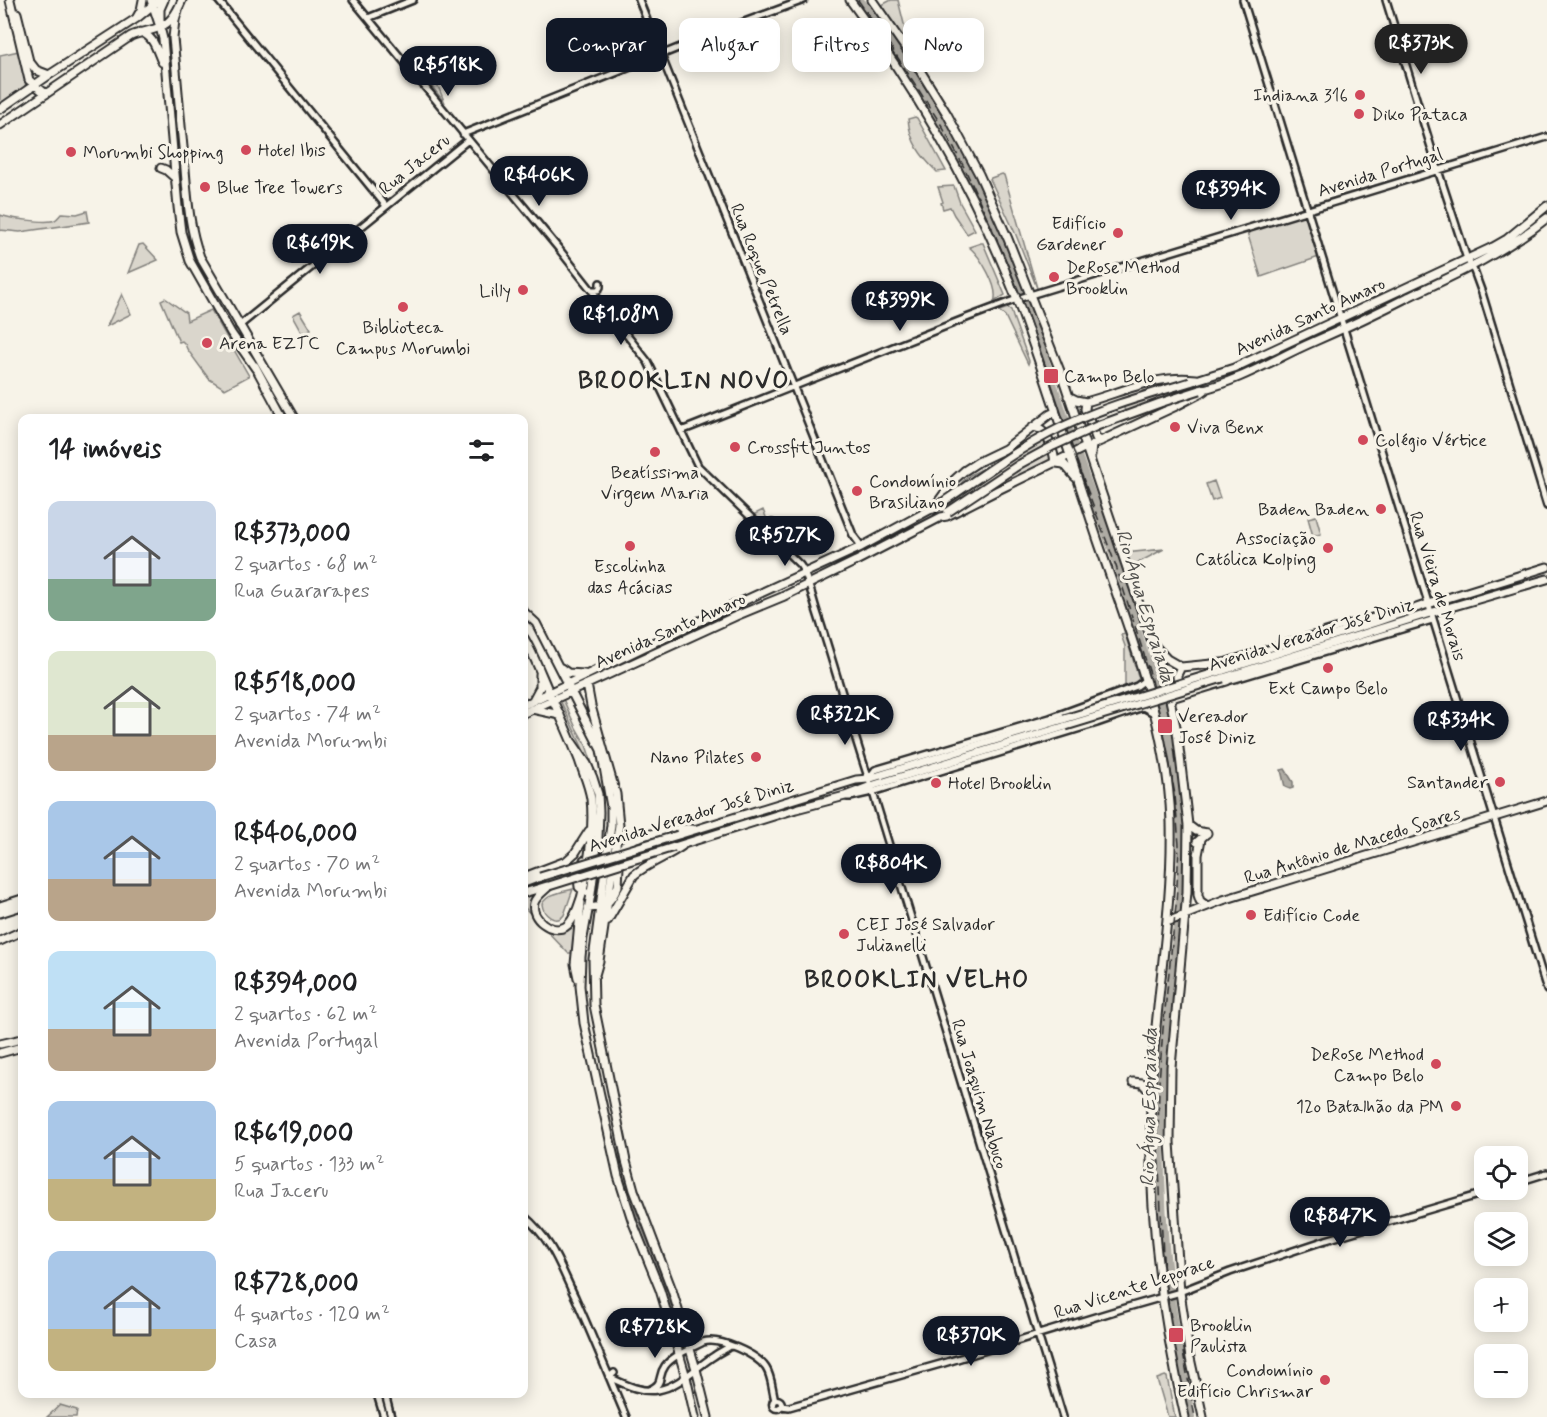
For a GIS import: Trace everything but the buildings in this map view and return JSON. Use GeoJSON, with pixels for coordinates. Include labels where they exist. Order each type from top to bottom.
{"type":"FeatureCollection","features":[{"type":"Feature","properties":{"kind":"main road"},"geometry":{"type":"LineString","coordinates":[[10,0],[29,80],[25,92]]}},
{"type":"Feature","properties":{"kind":"main road"},"geometry":{"type":"LineString","coordinates":[[14,0],[29,61],[39,72],[49,75]]}},
{"type":"Feature","properties":{"kind":"main road"},"geometry":{"type":"LineString","coordinates":[[137,18],[143,0]]}},
{"type":"Feature","properties":{"kind":"main road"},"geometry":{"type":"LineString","coordinates":[[0,109],[137,18],[152,3],[161,0],[160,27]]}},
{"type":"Feature","properties":{"kind":"main road"},"geometry":{"type":"LineString","coordinates":[[182,0],[175,20],[173,38],[190,219],[195,243],[256,369],[281,414]]}},
{"type":"Feature","properties":{"kind":"main road"},"geometry":{"type":"LineString","coordinates":[[850,0],[882,44],[941,140],[988,233],[1017,299],[1055,412],[1078,451],[1092,464]]}},
{"type":"Feature","properties":{"kind":"main road"},"geometry":{"type":"LineString","coordinates":[[872,0],[913,59],[947,114],[979,174],[1008,239],[1068,396],[1078,451],[1078,480],[1154,712],[1167,775],[1171,819],[1169,921],[1152,1075],[1150,1151],[1154,1223],[1163,1297],[1173,1367],[1185,1417]]}},
{"type":"Feature","properties":{"kind":"main road"},"geometry":{"type":"LineString","coordinates":[[152,3],[163,39],[175,178],[187,254],[231,333],[256,369]]}},
{"type":"Feature","properties":{"kind":"main road"},"geometry":{"type":"LineString","coordinates":[[0,125],[131,36],[166,24],[178,10]]}},
{"type":"Feature","properties":{"kind":"main road"},"geometry":{"type":"LineString","coordinates":[[140,32],[151,38],[165,69]]}},
{"type":"Feature","properties":{"kind":"main road"},"geometry":{"type":"LineString","coordinates":[[29,80],[36,77],[39,72]]}},
{"type":"Feature","properties":{"kind":"main road"},"geometry":{"type":"LineString","coordinates":[[29,80],[46,94]]}},
{"type":"Feature","properties":{"kind":"main road"},"geometry":{"type":"LineString","coordinates":[[161,168],[175,178]]}},
{"type":"Feature","properties":{"kind":"main road","name":"Avenida Santo Amaro"},"geometry":{"type":"LineString","coordinates":[[1086,402],[1161,379],[1200,379],[1234,368],[1507,239],[1547,206]]}},
{"type":"Feature","properties":{"kind":"main road","name":"Avenida Santo Amaro"},"geometry":{"type":"LineString","coordinates":[[1101,441],[1176,406],[1201,393],[1202,390],[1254,370],[1472,266],[1499,252],[1547,218]]}},
{"type":"Feature","properties":{"kind":"main road"},"geometry":{"type":"LineString","coordinates":[[211,296],[236,325],[292,414]]}},
{"type":"Feature","properties":{"kind":"main road"},"geometry":{"type":"LineString","coordinates":[[935,508],[1013,455],[1071,422],[1200,379]]}},
{"type":"Feature","properties":{"kind":"main road"},"geometry":{"type":"LineString","coordinates":[[941,517],[1020,464],[1053,446],[1097,426],[1202,390]]}},
{"type":"Feature","properties":{"kind":"main road"},"geometry":{"type":"LineString","coordinates":[[1068,396],[1086,402],[1085,409],[1096,438],[1101,441],[1091,447],[1092,464],[1153,645],[1178,731],[1188,825],[1188,850],[1187,892],[1183,915],[1172,1067],[1170,1142],[1178,1293],[1203,1417]]}},
{"type":"Feature","properties":{"kind":"main road","name":"Avenida Santo Amaro"},"geometry":{"type":"LineString","coordinates":[[528,711],[567,684],[862,547],[935,508],[958,475],[1005,449],[1055,412]]}},
{"type":"Feature","properties":{"kind":"main road"},"geometry":{"type":"LineString","coordinates":[[1033,427],[1044,433],[1055,456],[1054,463],[1063,463],[1078,480]]}},
{"type":"Feature","properties":{"kind":"main road","name":"Avenida Santo Amaro"},"geometry":{"type":"LineString","coordinates":[[528,703],[571,692],[807,585],[1078,451]]}},
{"type":"Feature","properties":{"kind":"main road","name":"Avenida Vereador José Diniz"},"geometry":{"type":"LineString","coordinates":[[1224,674],[1428,604],[1547,567]]}},
{"type":"Feature","properties":{"kind":"main road","name":"Avenida Vereador José Diniz"},"geometry":{"type":"LineString","coordinates":[[528,892],[779,814],[845,796],[1065,723],[1224,674],[1431,616],[1547,579]]}},
{"type":"Feature","properties":{"kind":"main road"},"geometry":{"type":"LineString","coordinates":[[528,615],[540,629],[611,773]]}},
{"type":"Feature","properties":{"kind":"main road"},"geometry":{"type":"LineString","coordinates":[[528,620],[540,629]]}},
{"type":"Feature","properties":{"kind":"main road"},"geometry":{"type":"LineString","coordinates":[[1153,645],[1167,659],[1181,667],[1224,674]]}},
{"type":"Feature","properties":{"kind":"main road"},"geometry":{"type":"LineString","coordinates":[[528,646],[572,742],[590,793],[591,829],[575,964],[584,1023],[618,1176],[633,1223],[660,1290],[686,1377],[695,1417]]}},
{"type":"Feature","properties":{"kind":"main road"},"geometry":{"type":"LineString","coordinates":[[558,665],[568,674],[590,674]]}},
{"type":"Feature","properties":{"kind":"main road"},"geometry":{"type":"LineString","coordinates":[[1181,667],[1177,680],[1179,692],[1182,695]]}},
{"type":"Feature","properties":{"kind":"main road"},"geometry":{"type":"LineString","coordinates":[[533,700],[540,687],[540,672]]}},
{"type":"Feature","properties":{"kind":"main road"},"geometry":{"type":"LineString","coordinates":[[1170,700],[1224,674]]}},
{"type":"Feature","properties":{"kind":"main road"},"geometry":{"type":"LineString","coordinates":[[587,684],[593,715],[616,794],[619,825],[599,961],[592,983]]}},
{"type":"Feature","properties":{"kind":"main road"},"geometry":{"type":"LineString","coordinates":[[532,709],[560,715]]}},
{"type":"Feature","properties":{"kind":"main road"},"geometry":{"type":"LineString","coordinates":[[593,715],[595,737]]}},
{"type":"Feature","properties":{"kind":"main road"},"geometry":{"type":"LineString","coordinates":[[572,742],[587,764],[598,794],[599,812],[591,894],[582,943],[580,986]]}},
{"type":"Feature","properties":{"kind":"main road"},"geometry":{"type":"LineString","coordinates":[[601,750],[611,816],[610,841],[593,958],[594,1005],[634,1190],[672,1290],[708,1417]]}},
{"type":"Feature","properties":{"kind":"main road","name":"Avenida Vereador José Diniz"},"geometry":{"type":"LineString","coordinates":[[528,882],[856,780],[870,786]]}},
{"type":"Feature","properties":{"kind":"main road","name":"Rua Antônio de Macedo Soares"},"geometry":{"type":"LineString","coordinates":[[1169,921],[1223,900],[1547,801]]}},
{"type":"Feature","properties":{"kind":"main road"},"geometry":{"type":"LineString","coordinates":[[619,825],[630,835],[639,837]]}},
{"type":"Feature","properties":{"kind":"main road"},"geometry":{"type":"LineString","coordinates":[[1188,825],[1196,831],[1207,833],[1188,850]]}},
{"type":"Feature","properties":{"kind":"main road"},"geometry":{"type":"LineString","coordinates":[[588,908],[600,908],[608,903],[618,886],[622,849],[628,842],[639,837],[681,828],[697,829]]}},
{"type":"Feature","properties":{"kind":"main road"},"geometry":{"type":"LineString","coordinates":[[528,876],[567,861],[591,829]]}},
{"type":"Feature","properties":{"kind":"main road"},"geometry":{"type":"LineString","coordinates":[[1201,839],[1198,855],[1198,895],[1200,901],[1207,907]]}},
{"type":"Feature","properties":{"kind":"main road"},"geometry":{"type":"LineString","coordinates":[[604,928],[633,875],[684,844]]}},
{"type":"Feature","properties":{"kind":"main road"},"geometry":{"type":"LineString","coordinates":[[582,894],[601,893],[611,882]]}},
{"type":"Feature","properties":{"kind":"main road"},"geometry":{"type":"LineString","coordinates":[[546,886],[535,901],[534,907],[536,914],[552,928],[565,927],[570,922],[582,894]]}},
{"type":"Feature","properties":{"kind":"main road"},"geometry":{"type":"LineString","coordinates":[[1187,892],[1194,901],[1207,907]]}},
{"type":"Feature","properties":{"kind":"main road"},"geometry":{"type":"LineString","coordinates":[[0,906],[18,900]]}},
{"type":"Feature","properties":{"kind":"main road"},"geometry":{"type":"LineString","coordinates":[[0,913],[18,907]]}},
{"type":"Feature","properties":{"kind":"main road"},"geometry":{"type":"LineString","coordinates":[[0,941],[18,933]]}},
{"type":"Feature","properties":{"kind":"main road"},"geometry":{"type":"LineString","coordinates":[[0,1044],[18,1039]]}},
{"type":"Feature","properties":{"kind":"main road"},"geometry":{"type":"LineString","coordinates":[[0,1053],[18,1048]]}},
{"type":"Feature","properties":{"kind":"main road"},"geometry":{"type":"LineString","coordinates":[[1132,1082],[1142,1083],[1152,1094]]}},
{"type":"Feature","properties":{"kind":"street"},"geometry":{"type":"LineString","coordinates":[[218,0],[386,206]]}},
{"type":"Feature","properties":{"kind":"street"},"geometry":{"type":"LineString","coordinates":[[353,0],[592,290],[651,367],[698,466],[806,573]]}},
{"type":"Feature","properties":{"kind":"street","name":"Rua Roque Petrella"},"geometry":{"type":"LineString","coordinates":[[639,0],[646,18]]}},
{"type":"Feature","properties":{"kind":"street"},"geometry":{"type":"LineString","coordinates":[[667,53],[804,0]]}},
{"type":"Feature","properties":{"kind":"street","name":"Rua Vieira de Morais"},"geometry":{"type":"LineString","coordinates":[[1243,0],[1547,990]]}},
{"type":"Feature","properties":{"kind":"street"},"geometry":{"type":"LineString","coordinates":[[1386,0],[1467,259],[1482,293],[1547,506]]}},
{"type":"Feature","properties":{"kind":"street"},"geometry":{"type":"LineString","coordinates":[[368,18],[411,1]]}},
{"type":"Feature","properties":{"kind":"street","name":"Rua Roque Petrella"},"geometry":{"type":"LineString","coordinates":[[667,71],[853,535],[862,547]]}},
{"type":"Feature","properties":{"kind":"street"},"geometry":{"type":"LineString","coordinates":[[462,131],[619,72]]}},
{"type":"Feature","properties":{"kind":"street","name":"Avenida Portugal"},"geometry":{"type":"LineString","coordinates":[[681,431],[1017,299],[1547,137]]}},
{"type":"Feature","properties":{"kind":"street","name":"Rua Jaceru"},"geometry":{"type":"LineString","coordinates":[[236,325],[468,140]]}},
{"type":"Feature","properties":{"kind":"street"},"geometry":{"type":"LineString","coordinates":[[592,290],[598,290],[600,283]]}},
{"type":"Feature","properties":{"kind":"street"},"geometry":{"type":"LineString","coordinates":[[765,532],[771,530],[772,523]]}},
{"type":"Feature","properties":{"kind":"street","name":"Rua Joaquim Nabuco"},"geometry":{"type":"LineString","coordinates":[[806,573],[807,585],[824,634],[1063,1417]]}},
{"type":"Feature","properties":{"kind":"street","name":"Avenida Vereador José Diniz"},"geometry":{"type":"LineString","coordinates":[[870,786],[875,770],[1050,718],[1137,686],[1145,680]]}},
{"type":"Feature","properties":{"kind":"street"},"geometry":{"type":"LineString","coordinates":[[1137,686],[1143,707],[1154,712]]}},
{"type":"Feature","properties":{"kind":"street","name":"Avenida Vereador José Diniz"},"geometry":{"type":"LineString","coordinates":[[870,786],[1097,723],[1143,707]]}},
{"type":"Feature","properties":{"kind":"street"},"geometry":{"type":"LineString","coordinates":[[1528,1179],[1547,1173]]}},
{"type":"Feature","properties":{"kind":"street","name":"Rua Vicente Leporace"},"geometry":{"type":"LineString","coordinates":[[741,1350],[757,1358],[767,1369],[775,1400],[774,1407],[778,1409],[781,1406],[789,1407],[1178,1293],[1230,1272],[1326,1240],[1474,1196]]}},
{"type":"Feature","properties":{"kind":"street"},"geometry":{"type":"LineString","coordinates":[[528,1220],[540,1231],[555,1254],[611,1375],[626,1417]]}},
{"type":"Feature","properties":{"kind":"street"},"geometry":{"type":"LineString","coordinates":[[711,1341],[715,1348],[714,1355]]}},
{"type":"Feature","properties":{"kind":"street"},"geometry":{"type":"LineString","coordinates":[[650,1390],[657,1386],[664,1367],[679,1355],[703,1342],[711,1341],[741,1350]]}},
{"type":"Feature","properties":{"kind":"street"},"geometry":{"type":"LineString","coordinates":[[611,1375],[633,1387],[657,1390],[686,1377],[714,1355],[730,1346]]}},
{"type":"Feature","properties":{"kind":"street"},"geometry":{"type":"LineString","coordinates":[[722,1351],[741,1350]]}},
{"type":"Feature","properties":{"kind":"street"},"geometry":{"type":"LineString","coordinates":[[661,1379],[668,1386]]}},
{"type":"Feature","properties":{"kind":"street"},"geometry":{"type":"LineString","coordinates":[[614,1388],[619,1380]]}},
{"type":"Feature","properties":{"kind":"street"},"geometry":{"type":"LineString","coordinates":[[378,1398],[384,1417]]}},
{"type":"Feature","properties":{"kind":"street"},"geometry":{"type":"LineString","coordinates":[[386,1398],[391,1417]]}},
{"type":"Feature","properties":{"kind":"shaded area"},"geometry":{"type":"Polygon","coordinates":[[[891,0],[898,0],[903,20],[903,43],[891,24],[891,18],[887,18],[880,6],[891,0]]]}},
{"type":"Feature","properties":{"kind":"shaded area"},"geometry":{"type":"Polygon","coordinates":[[[19,51],[26,84],[23,89],[0,106],[0,55],[19,51]]]}},
{"type":"Feature","properties":{"kind":"shaded area"},"geometry":{"type":"Polygon","coordinates":[[[433,74],[445,103],[425,78],[433,74]]]}},
{"type":"Feature","properties":{"kind":"shaded area"},"geometry":{"type":"Polygon","coordinates":[[[915,117],[946,171],[937,172],[917,148],[911,135],[908,119],[915,117]]]}},
{"type":"Feature","properties":{"kind":"shaded area"},"geometry":{"type":"Polygon","coordinates":[[[1004,175],[1037,288],[990,179],[1004,175]]]}},
{"type":"Feature","properties":{"kind":"shaded area"},"geometry":{"type":"Polygon","coordinates":[[[954,186],[960,203],[975,230],[967,234],[950,207],[943,209],[941,203],[943,202],[938,187],[954,186]]]}},
{"type":"Feature","properties":{"kind":"shaded area"},"geometry":{"type":"Polygon","coordinates":[[[87,211],[89,222],[20,232],[0,230],[0,215],[51,221],[62,213],[77,214],[87,211]]]}},
{"type":"Feature","properties":{"kind":"shaded area"},"geometry":{"type":"Polygon","coordinates":[[[1305,214],[1319,257],[1261,277],[1247,232],[1305,214]]]}},
{"type":"Feature","properties":{"kind":"shaded area"},"geometry":{"type":"Polygon","coordinates":[[[983,243],[1005,295],[994,302],[992,281],[978,257],[969,247],[983,243]]]}},
{"type":"Feature","properties":{"kind":"shaded area"},"geometry":{"type":"Polygon","coordinates":[[[143,244],[158,260],[128,273],[139,245],[143,244]]]}},
{"type":"Feature","properties":{"kind":"shaded area"},"geometry":{"type":"Polygon","coordinates":[[[122,294],[131,314],[107,326],[122,294]]]}},
{"type":"Feature","properties":{"kind":"shaded area","name":"Arena EZTC"},"geometry":{"type":"Polygon","coordinates":[[[165,298],[186,313],[187,321],[211,310],[249,376],[225,389],[209,379],[185,344],[182,341],[179,342],[161,300],[165,298]]]}},
{"type":"Feature","properties":{"kind":"shaded area"},"geometry":{"type":"Polygon","coordinates":[[[1008,308],[1011,310],[1029,361],[1028,364],[1005,316],[999,311],[1008,308]]]}},
{"type":"Feature","properties":{"kind":"shaded area"},"geometry":{"type":"Polygon","coordinates":[[[300,311],[311,329],[303,333],[293,315],[300,311]]]}},
{"type":"Feature","properties":{"kind":"shaded area"},"geometry":{"type":"Polygon","coordinates":[[[1167,391],[1169,396],[1126,413],[1123,406],[1167,391]]]}},
{"type":"Feature","properties":{"kind":"shaded area"},"geometry":{"type":"Polygon","coordinates":[[[1041,432],[1053,460],[939,518],[932,518],[970,475],[1003,459],[1041,432]]]}},
{"type":"Feature","properties":{"kind":"shaded area"},"geometry":{"type":"Polygon","coordinates":[[[1214,481],[1220,498],[1212,501],[1206,484],[1214,481]]]}},
{"type":"Feature","properties":{"kind":"shaded area"},"geometry":{"type":"Polygon","coordinates":[[[763,510],[771,529],[768,530],[753,515],[763,510]]]}},
{"type":"Feature","properties":{"kind":"shaded area"},"geometry":{"type":"Polygon","coordinates":[[[1316,516],[1321,534],[1313,536],[1308,518],[1316,516]]]}},
{"type":"Feature","properties":{"kind":"shaded area"},"geometry":{"type":"Polygon","coordinates":[[[1164,549],[1130,567],[1125,553],[1164,549]]]}},
{"type":"Feature","properties":{"kind":"shaded area"},"geometry":{"type":"Polygon","coordinates":[[[1125,634],[1140,682],[1128,688],[1125,685],[1125,646],[1121,635],[1125,634]]]}},
{"type":"Feature","properties":{"kind":"shaded area"},"geometry":{"type":"Polygon","coordinates":[[[563,699],[586,745],[597,779],[560,700],[563,699]]]}},
{"type":"Feature","properties":{"kind":"shaded area"},"geometry":{"type":"Polygon","coordinates":[[[1285,769],[1293,782],[1293,788],[1290,789],[1285,787],[1281,770],[1285,769]]]}},
{"type":"Feature","properties":{"kind":"shaded area"},"geometry":{"type":"Polygon","coordinates":[[[573,889],[561,918],[554,919],[547,915],[542,904],[548,897],[573,889]]]}},
{"type":"Feature","properties":{"kind":"shaded area"},"geometry":{"type":"Polygon","coordinates":[[[536,893],[533,899],[533,915],[559,932],[578,914],[574,952],[568,953],[528,911],[528,895],[536,893]]]}},
{"type":"Feature","properties":{"kind":"shaded area"},"geometry":{"type":"Polygon","coordinates":[[[615,1145],[629,1194],[667,1292],[675,1324],[625,1187],[615,1145]]]}},
{"type":"Feature","properties":{"kind":"shaded area"},"geometry":{"type":"Polygon","coordinates":[[[1165,1376],[1175,1417],[1168,1417],[1157,1379],[1165,1376]]]}},
{"type":"Feature","properties":{"kind":"shaded area"},"geometry":{"type":"Polygon","coordinates":[[[60,1405],[77,1410],[76,1417],[47,1417],[60,1405]]]}},
{"type":"Feature","properties":{"kind":"waterway","name":"Rio Água Espraiada"},"geometry":{"type":"LineString","coordinates":[[860,0],[913,76],[961,156],[988,211],[1029,312],[1115,558],[1145,655],[1156,682],[1164,715],[1177,782],[1181,878],[1164,1036],[1161,1176],[1171,1301],[1191,1417]]}},
{"type":"Feature","properties":{"kind":"railway"},"geometry":{"type":"LineString","coordinates":[[858,0],[942,126],[965,169],[997,239],[1026,311],[1081,473],[1116,566],[1152,680],[1175,795],[1179,845],[1176,905],[1159,1082],[1158,1144],[1164,1277],[1171,1318]]}},
{"type":"Feature","properties":{"kind":"railway"},"geometry":{"type":"LineString","coordinates":[[1183,1352],[1195,1417]]}},
{"type":"Feature","properties":{"kind":"place","name":"Indiana 316"},"geometry":{"type":"Point","coordinates":[1360,95]}},
{"type":"Feature","properties":{"kind":"place","name":"Diko Pataca"},"geometry":{"type":"Point","coordinates":[1359,114]}},
{"type":"Feature","properties":{"kind":"place","name":"Hotel Ibis"},"geometry":{"type":"Point","coordinates":[246,150]}},
{"type":"Feature","properties":{"kind":"place","name":"Morumbi Shopping"},"geometry":{"type":"Point","coordinates":[71,152]}},
{"type":"Feature","properties":{"kind":"place","name":"Blue Tree Towers"},"geometry":{"type":"Point","coordinates":[205,187]}},
{"type":"Feature","properties":{"kind":"place","name":"Edifício Gardener"},"geometry":{"type":"Point","coordinates":[1118,233]}},
{"type":"Feature","properties":{"kind":"place","name":"DeRose Method Brooklin"},"geometry":{"type":"Point","coordinates":[1054,277]}},
{"type":"Feature","properties":{"kind":"place","name":"Lilly"},"geometry":{"type":"Point","coordinates":[523,290]}},
{"type":"Feature","properties":{"kind":"place","name":"Biblioteca Campus Morumbi"},"geometry":{"type":"Point","coordinates":[403,307]}},
{"type":"Feature","properties":{"kind":"place","name":"Arena EZTC"},"geometry":{"type":"Point","coordinates":[207,343]}},
{"type":"Feature","properties":{"kind":"place","name":"Campo Belo"},"geometry":{"type":"Point","coordinates":[1051,376]}},
{"type":"Feature","properties":{"kind":"place","name":"Viva Benx"},"geometry":{"type":"Point","coordinates":[1175,427]}},
{"type":"Feature","properties":{"kind":"place","name":"Colégio Vértice"},"geometry":{"type":"Point","coordinates":[1363,440]}},
{"type":"Feature","properties":{"kind":"place","name":"Crossfit Juntos"},"geometry":{"type":"Point","coordinates":[735,447]}},
{"type":"Feature","properties":{"kind":"place","name":"Beatíssima Virgem Maria"},"geometry":{"type":"Point","coordinates":[655,452]}},
{"type":"Feature","properties":{"kind":"place","name":"Condomínio Brasiliano"},"geometry":{"type":"Point","coordinates":[857,491]}},
{"type":"Feature","properties":{"kind":"place","name":"Baden Baden"},"geometry":{"type":"Point","coordinates":[1381,509]}},
{"type":"Feature","properties":{"kind":"place","name":"Escolinha das Acácias"},"geometry":{"type":"Point","coordinates":[630,546]}},
{"type":"Feature","properties":{"kind":"place","name":"Associação Católica Kolping"},"geometry":{"type":"Point","coordinates":[1328,548]}},
{"type":"Feature","properties":{"kind":"place","name":"Ext Campo Belo"},"geometry":{"type":"Point","coordinates":[1328,668]}},
{"type":"Feature","properties":{"kind":"place","name":"Vereador José Diniz"},"geometry":{"type":"Point","coordinates":[1165,726]}},
{"type":"Feature","properties":{"kind":"place","name":"Nano Pilates"},"geometry":{"type":"Point","coordinates":[756,757]}},
{"type":"Feature","properties":{"kind":"place","name":"Santander"},"geometry":{"type":"Point","coordinates":[1500,782]}},
{"type":"Feature","properties":{"kind":"place","name":"Hotel Brooklin"},"geometry":{"type":"Point","coordinates":[936,783]}},
{"type":"Feature","properties":{"kind":"place","name":"Edifício Code"},"geometry":{"type":"Point","coordinates":[1251,915]}},
{"type":"Feature","properties":{"kind":"place","name":"CEI José Salvador Julianelli"},"geometry":{"type":"Point","coordinates":[844,934]}},
{"type":"Feature","properties":{"kind":"place","name":"DeRose Method Campo Belo"},"geometry":{"type":"Point","coordinates":[1436,1064]}},
{"type":"Feature","properties":{"kind":"place","name":"12o Batalhão da PM"},"geometry":{"type":"Point","coordinates":[1456,1106]}},
{"type":"Feature","properties":{"kind":"place","name":"Brooklin Paulista"},"geometry":{"type":"Point","coordinates":[1176,1335]}},
{"type":"Feature","properties":{"kind":"place","name":"Condomínio Edifício Chrismar"},"geometry":{"type":"Point","coordinates":[1325,1380]}},
{"type":"Feature","properties":{"kind":"district","name":"BROOKLIN NOVO"},"geometry":{"type":"Point","coordinates":[684,380]}},
{"type":"Feature","properties":{"kind":"district","name":"BROOKLIN VELHO"},"geometry":{"type":"Point","coordinates":[917,979]}}]}
